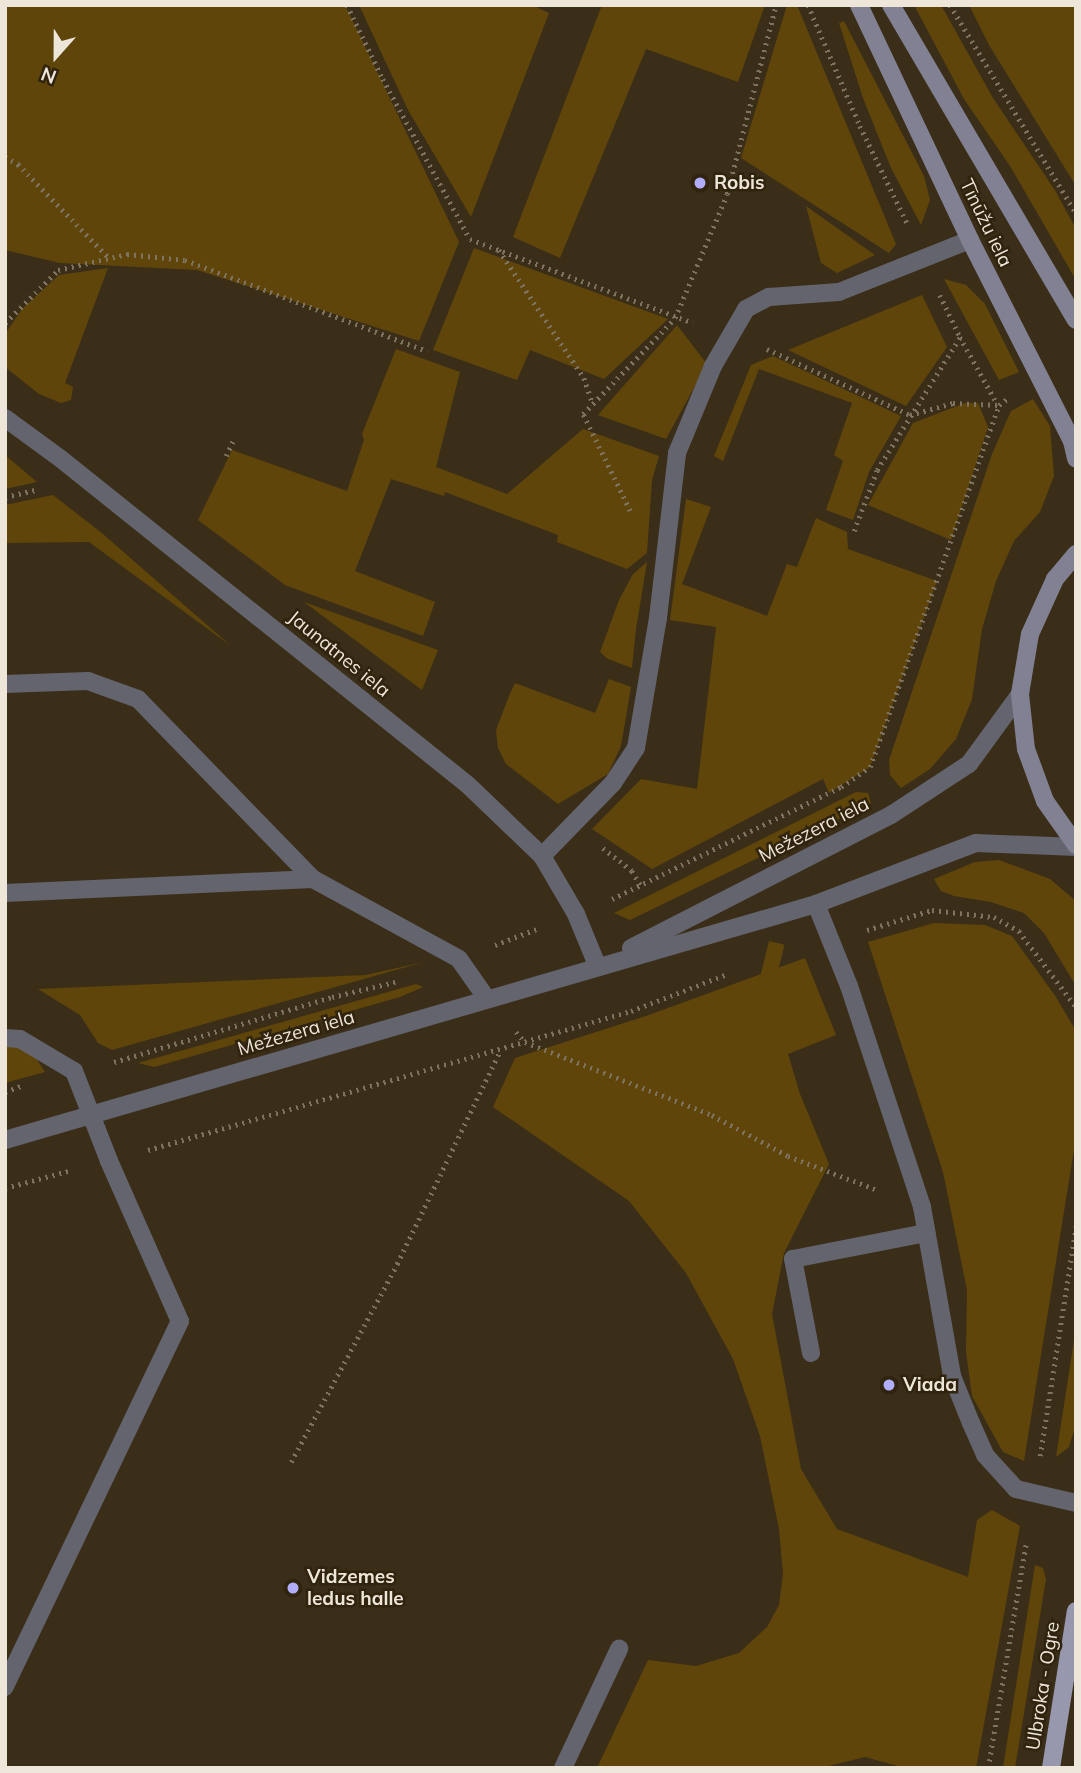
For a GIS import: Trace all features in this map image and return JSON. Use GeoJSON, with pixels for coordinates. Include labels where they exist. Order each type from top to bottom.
{"type":"FeatureCollection","features":[{"type":"Feature","properties":{"kind":"main road","name":"Tīnūžu iela"},"geometry":{"type":"LineString","coordinates":[[859,5],[970,240],[1072,442],[1076,459]]}},
{"type":"Feature","properties":{"kind":"main road","name":"Tīnūžu iela"},"geometry":{"type":"LineString","coordinates":[[891,5],[1076,320]]}},
{"type":"Feature","properties":{"kind":"main road"},"geometry":{"type":"LineString","coordinates":[[1076,554],[1055,579],[1030,634],[1020,694],[1030,759],[1045,801],[1076,846]]}},
{"type":"Feature","properties":{"kind":"main road","name":"Ulbroka - Ogre"},"geometry":{"type":"LineString","coordinates":[[1051,1768],[1076,1611]]}},
{"type":"Feature","properties":{"kind":"street"},"geometry":{"type":"LineString","coordinates":[[542,856],[612,783],[636,748],[658,618],[677,453],[713,366],[746,309],[769,297],[839,292],[970,240]]}},
{"type":"Feature","properties":{"kind":"street","name":"Jaunatnes iela"},"geometry":{"type":"LineString","coordinates":[[5,418],[61,459],[468,785],[542,856],[576,914],[597,965]]}},
{"type":"Feature","properties":{"kind":"street"},"geometry":{"type":"LineString","coordinates":[[5,684],[88,681],[138,699],[313,879],[459,959],[487,999]]}},
{"type":"Feature","properties":{"kind":"street","name":"Mežezera iela"},"geometry":{"type":"LineString","coordinates":[[597,965],[902,807],[969,764],[1020,694]]}},
{"type":"Feature","properties":{"kind":"street","name":"Mežezera iela"},"geometry":{"type":"LineString","coordinates":[[5,1140],[597,965],[816,904],[976,843],[1076,846]]}},
{"type":"Feature","properties":{"kind":"street"},"geometry":{"type":"LineString","coordinates":[[5,893],[313,879]]}},
{"type":"Feature","properties":{"kind":"street"},"geometry":{"type":"LineString","coordinates":[[816,904],[833,941],[922,1207],[952,1377],[985,1455],[1016,1489],[1076,1503]]}},
{"type":"Feature","properties":{"kind":"street"},"geometry":{"type":"LineString","coordinates":[[5,1038],[20,1039],[75,1071],[109,1161],[180,1321],[5,1687]]}},
{"type":"Feature","properties":{"kind":"street"},"geometry":{"type":"LineString","coordinates":[[811,1353],[793,1259],[926,1233]]}},
{"type":"Feature","properties":{"kind":"street"},"geometry":{"type":"LineString","coordinates":[[563,1768],[619,1649]]}},
{"type":"Feature","properties":{"kind":"path"},"geometry":{"type":"LineString","coordinates":[[347,5],[383,79],[470,239],[675,318],[731,333],[910,415],[953,403],[999,405]]}},
{"type":"Feature","properties":{"kind":"path"},"geometry":{"type":"LineString","coordinates":[[634,519],[583,414],[675,318],[727,194],[776,5]]}},
{"type":"Feature","properties":{"kind":"path"},"geometry":{"type":"LineString","coordinates":[[808,5],[860,126],[960,337],[999,405],[870,767]]}},
{"type":"Feature","properties":{"kind":"path"},"geometry":{"type":"LineString","coordinates":[[950,5],[1076,213]]}},
{"type":"Feature","properties":{"kind":"path"},"geometry":{"type":"LineString","coordinates":[[5,157],[18,164],[109,258]]}},
{"type":"Feature","properties":{"kind":"path"},"geometry":{"type":"LineString","coordinates":[[499,250],[584,378],[593,404]]}},
{"type":"Feature","properties":{"kind":"path"},"geometry":{"type":"LineString","coordinates":[[5,323],[58,270],[127,254],[185,260],[427,351]]}},
{"type":"Feature","properties":{"kind":"path"},"geometry":{"type":"LineString","coordinates":[[854,531],[877,470],[960,337]]}},
{"type":"Feature","properties":{"kind":"path"},"geometry":{"type":"LineString","coordinates":[[226,456],[234,439]]}},
{"type":"Feature","properties":{"kind":"path"},"geometry":{"type":"LineString","coordinates":[[572,824],[632,872],[641,886]]}},
{"type":"Feature","properties":{"kind":"path"},"geometry":{"type":"LineString","coordinates":[[833,941],[932,910],[994,917],[1019,931],[1076,1007]]}},
{"type":"Feature","properties":{"kind":"path"},"geometry":{"type":"LineString","coordinates":[[5,1188],[500,1050],[631,1011],[728,974]]}},
{"type":"Feature","properties":{"kind":"path"},"geometry":{"type":"LineString","coordinates":[[524,1042],[712,1115],[788,1156],[922,1207]]}},
{"type":"Feature","properties":{"kind":"path"},"geometry":{"type":"LineString","coordinates":[[291,1462],[397,1264],[500,1050]]}},
{"type":"Feature","properties":{"kind":"path"},"geometry":{"type":"LineString","coordinates":[[1040,1462],[1076,1225]]}},
{"type":"Feature","properties":{"kind":"path"},"geometry":{"type":"LineString","coordinates":[[988,1768],[1026,1544]]}},
{"type":"Feature","properties":{"kind":"shaded area"},"geometry":{"type":"Polygon","coordinates":[[[5,5],[345,5],[459,242],[419,341],[197,270],[60,263],[5,250],[5,5]]]}},
{"type":"Feature","properties":{"kind":"shaded area"},"geometry":{"type":"Polygon","coordinates":[[[359,5],[532,5],[549,13],[471,217],[408,110],[359,5]]]}},
{"type":"Feature","properties":{"kind":"shaded area"},"geometry":{"type":"Polygon","coordinates":[[[602,5],[765,5],[738,82],[646,49],[560,258],[513,237],[602,5]]]}},
{"type":"Feature","properties":{"kind":"shaded area"},"geometry":{"type":"Polygon","coordinates":[[[787,5],[797,5],[896,244],[889,253],[741,158],[787,5]]]}},
{"type":"Feature","properties":{"kind":"shaded area"},"geometry":{"type":"Polygon","coordinates":[[[914,5],[941,5],[993,98],[1056,192],[1076,229],[1076,280],[1010,166],[964,99],[914,5]]]}},
{"type":"Feature","properties":{"kind":"shaded area"},"geometry":{"type":"Polygon","coordinates":[[[969,5],[1076,5],[1076,186],[989,45],[969,5]]]}},
{"type":"Feature","properties":{"kind":"shaded area"},"geometry":{"type":"Polygon","coordinates":[[[844,21],[924,176],[930,200],[921,225],[891,168],[863,98],[839,23],[844,21]]]}},
{"type":"Feature","properties":{"kind":"shaded area"},"geometry":{"type":"Polygon","coordinates":[[[806,206],[875,255],[837,273],[821,263],[806,206]]]}},
{"type":"Feature","properties":{"kind":"shaded area"},"geometry":{"type":"Polygon","coordinates":[[[474,248],[668,319],[604,379],[530,350],[517,380],[433,350],[474,248]]]}},
{"type":"Feature","properties":{"kind":"shaded area"},"geometry":{"type":"Polygon","coordinates":[[[108,268],[65,383],[73,387],[71,400],[61,403],[39,394],[5,367],[5,334],[22,309],[59,275],[108,268]]]}},
{"type":"Feature","properties":{"kind":"shaded area"},"geometry":{"type":"Polygon","coordinates":[[[944,279],[966,285],[985,304],[1019,372],[999,380],[944,279]]]}},
{"type":"Feature","properties":{"kind":"shaded area"},"geometry":{"type":"Polygon","coordinates":[[[922,295],[947,347],[906,406],[788,350],[922,295]]]}},
{"type":"Feature","properties":{"kind":"shaded area"},"geometry":{"type":"Polygon","coordinates":[[[677,325],[707,364],[666,439],[598,415],[677,325]]]}},
{"type":"Feature","properties":{"kind":"shaded area"},"geometry":{"type":"Polygon","coordinates":[[[396,349],[460,372],[436,467],[507,494],[583,429],[659,456],[652,480],[647,553],[627,569],[557,542],[558,535],[445,492],[444,496],[391,479],[355,571],[435,602],[423,636],[285,585],[198,520],[232,450],[347,491],[364,440],[362,434],[396,349]]]}},
{"type":"Feature","properties":{"kind":"shaded area"},"geometry":{"type":"Polygon","coordinates":[[[773,356],[901,416],[869,472],[853,520],[826,510],[843,461],[834,455],[852,403],[759,369],[723,461],[714,456],[751,365],[773,356]]]}},
{"type":"Feature","properties":{"kind":"shaded area"},"geometry":{"type":"Polygon","coordinates":[[[1033,399],[1050,426],[1054,476],[1040,512],[1014,541],[996,581],[982,629],[972,699],[956,739],[930,769],[901,788],[890,775],[889,760],[992,454],[1011,411],[1033,399]]]}},
{"type":"Feature","properties":{"kind":"shaded area"},"geometry":{"type":"Polygon","coordinates":[[[965,403],[978,403],[988,427],[951,540],[868,505],[913,423],[965,403]]]}},
{"type":"Feature","properties":{"kind":"shaded area"},"geometry":{"type":"Polygon","coordinates":[[[5,455],[37,482],[5,489],[5,455]]]}},
{"type":"Feature","properties":{"kind":"shaded area"},"geometry":{"type":"Polygon","coordinates":[[[53,495],[103,534],[231,646],[89,542],[5,543],[5,505],[53,495]]]}},
{"type":"Feature","properties":{"kind":"shaded area"},"geometry":{"type":"Polygon","coordinates":[[[686,499],[711,507],[682,584],[767,616],[787,564],[797,567],[816,518],[847,532],[848,549],[937,581],[870,767],[829,793],[823,779],[652,869],[592,829],[641,779],[697,789],[716,627],[670,620],[686,499]]]}},
{"type":"Feature","properties":{"kind":"shaded area"},"geometry":{"type":"Polygon","coordinates":[[[647,562],[632,668],[608,659],[600,652],[619,600],[633,574],[647,562]]]}},
{"type":"Feature","properties":{"kind":"shaded area"},"geometry":{"type":"Polygon","coordinates":[[[304,602],[438,650],[422,690],[304,602]]]}},
{"type":"Feature","properties":{"kind":"shaded area"},"geometry":{"type":"Polygon","coordinates":[[[609,679],[631,687],[621,746],[608,774],[558,804],[506,764],[498,748],[496,730],[509,696],[515,683],[595,713],[609,679]]]}},
{"type":"Feature","properties":{"kind":"shaded area"},"geometry":{"type":"Polygon","coordinates":[[[856,792],[868,793],[871,803],[630,920],[614,913],[856,792]]]}},
{"type":"Feature","properties":{"kind":"shaded area"},"geometry":{"type":"Polygon","coordinates":[[[999,860],[1050,879],[1076,901],[1076,986],[1044,933],[1024,913],[991,902],[954,896],[941,891],[934,879],[975,862],[999,860]]]}},
{"type":"Feature","properties":{"kind":"shaded area"},"geometry":{"type":"Polygon","coordinates":[[[934,923],[985,925],[1012,936],[1056,997],[1076,1031],[1076,1137],[1024,1461],[1003,1452],[972,1396],[966,1352],[967,1290],[943,1172],[868,942],[934,923]]]}},
{"type":"Feature","properties":{"kind":"shaded area"},"geometry":{"type":"Polygon","coordinates":[[[769,941],[785,945],[724,1187],[709,1184],[769,941]]]}},
{"type":"Feature","properties":{"kind":"shaded area"},"geometry":{"type":"Polygon","coordinates":[[[805,958],[836,1035],[788,1054],[800,1094],[829,1164],[784,1253],[772,1314],[801,1469],[837,1529],[968,1577],[977,1520],[992,1510],[1020,1526],[976,1768],[905,1768],[865,1757],[821,1768],[597,1768],[648,1660],[696,1666],[739,1653],[767,1627],[779,1605],[783,1574],[779,1529],[760,1436],[733,1359],[686,1273],[629,1201],[493,1107],[515,1058],[646,1016],[805,958]]]}},
{"type":"Feature","properties":{"kind":"shaded area"},"geometry":{"type":"Polygon","coordinates":[[[424,962],[112,1050],[98,1043],[80,1015],[38,989],[366,975],[424,962]]]}},
{"type":"Feature","properties":{"kind":"shaded area"},"geometry":{"type":"Polygon","coordinates":[[[416,984],[423,987],[400,997],[154,1067],[138,1063],[416,984]]]}},
{"type":"Feature","properties":{"kind":"shaded area"},"geometry":{"type":"Polygon","coordinates":[[[10,1042],[33,1053],[45,1072],[5,1083],[5,1044],[10,1042]]]}},
{"type":"Feature","properties":{"kind":"shaded area"},"geometry":{"type":"Polygon","coordinates":[[[1076,1327],[1075,1427],[1069,1447],[1056,1457],[1076,1327]]]}},
{"type":"Feature","properties":{"kind":"shaded area"},"geometry":{"type":"Polygon","coordinates":[[[1035,1565],[1043,1568],[1046,1579],[1015,1768],[1003,1768],[1035,1565]]]}},
{"type":"Feature","properties":{"kind":"place","name":"Robis"},"geometry":{"type":"Point","coordinates":[700,183]}},
{"type":"Feature","properties":{"kind":"place","name":"Viada"},"geometry":{"type":"Point","coordinates":[889,1385]}},
{"type":"Feature","properties":{"kind":"place","name":"Vidzemes ledus halle"},"geometry":{"type":"Point","coordinates":[293,1588]}}]}
